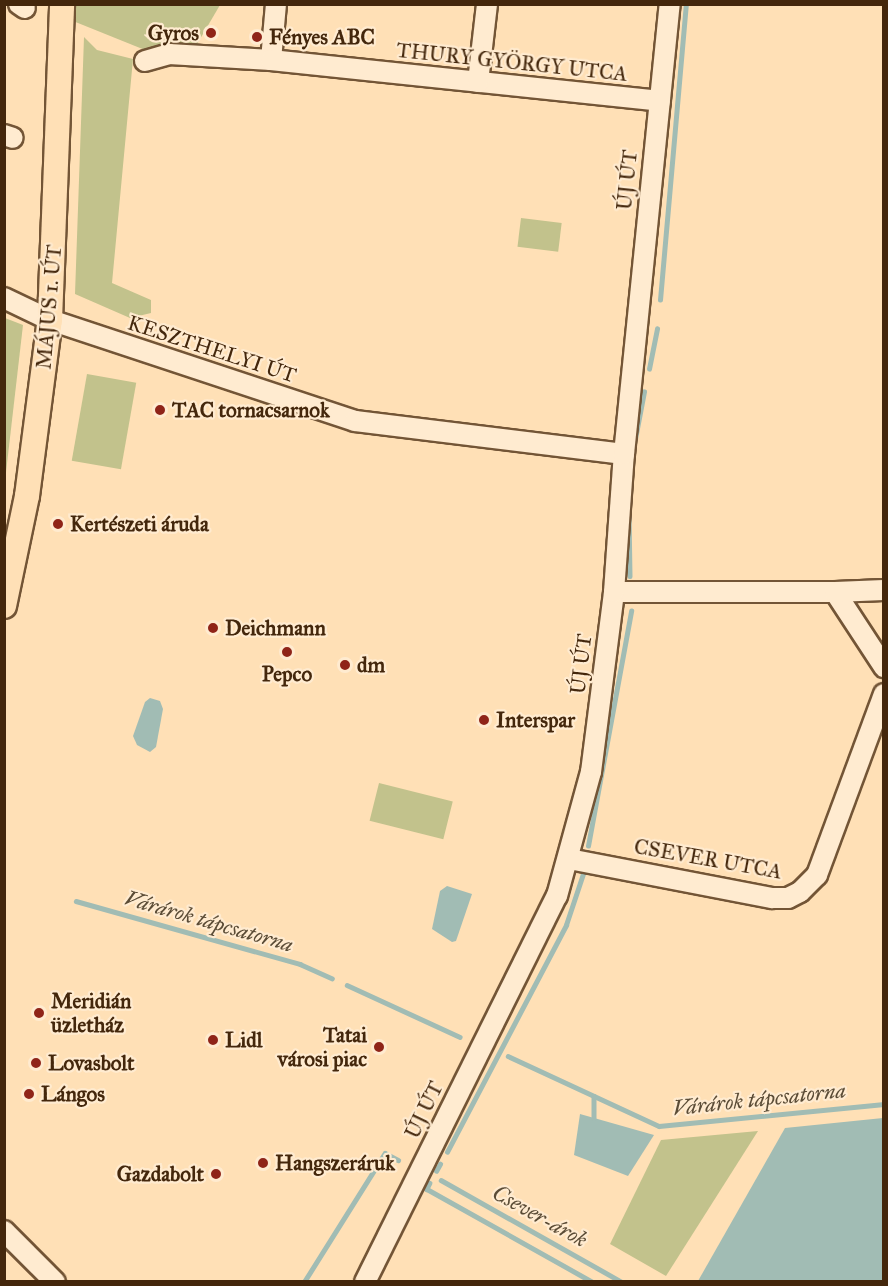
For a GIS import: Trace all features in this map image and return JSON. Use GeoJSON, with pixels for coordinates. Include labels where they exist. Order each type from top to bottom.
{"type":"FeatureCollection","features":[{"type":"Feature","properties":{"kind":"main road","name":"MÁJUS 1. ÚT"},"geometry":{"type":"LineString","coordinates":[[4,606],[27,496],[50,320],[62,4]]}},
{"type":"Feature","properties":{"kind":"street"},"geometry":{"type":"LineString","coordinates":[[271,60],[276,4]]}},
{"type":"Feature","properties":{"kind":"street"},"geometry":{"type":"LineString","coordinates":[[478,82],[487,4]]}},
{"type":"Feature","properties":{"kind":"street","name":"ÚJ ÚT"},"geometry":{"type":"LineString","coordinates":[[365,1281],[557,896],[591,772],[614,592],[624,454],[670,4]]}},
{"type":"Feature","properties":{"kind":"street","name":"THURY GYÖRGY UTCA"},"geometry":{"type":"LineString","coordinates":[[145,61],[169,54],[271,60],[660,101]]}},
{"type":"Feature","properties":{"kind":"street","name":"KESZTHELYI ÚT"},"geometry":{"type":"LineString","coordinates":[[4,298],[50,320],[355,421],[624,454]]}},
{"type":"Feature","properties":{"kind":"street"},"geometry":{"type":"LineString","coordinates":[[614,592],[884,591]]}},
{"type":"Feature","properties":{"kind":"street"},"geometry":{"type":"LineString","coordinates":[[835,592],[884,667]]}},
{"type":"Feature","properties":{"kind":"street","name":"CSEVER UTCA"},"geometry":{"type":"LineString","coordinates":[[569,859],[772,898],[788,898],[800,892],[817,875],[884,694]]}},
{"type":"Feature","properties":{"kind":"street"},"geometry":{"type":"LineString","coordinates":[[4,1231],[55,1281]]}},
{"type":"Feature","properties":{"kind":"green space"},"geometry":{"type":"Polygon","coordinates":[[[73,5],[220,5],[193,51],[145,50],[73,21],[73,5]]]}},
{"type":"Feature","properties":{"kind":"green space"},"geometry":{"type":"Polygon","coordinates":[[[84,37],[97,50],[133,59],[112,283],[151,300],[151,313],[130,318],[75,294],[84,37]]]}},
{"type":"Feature","properties":{"kind":"green space"},"geometry":{"type":"Polygon","coordinates":[[[521,218],[562,223],[558,252],[517,247],[521,218]]]}},
{"type":"Feature","properties":{"kind":"green space"},"geometry":{"type":"Polygon","coordinates":[[[4,318],[23,325],[5,481],[4,318]]]}},
{"type":"Feature","properties":{"kind":"green space"},"geometry":{"type":"Polygon","coordinates":[[[87,374],[136,383],[121,469],[72,461],[87,374]]]}},
{"type":"Feature","properties":{"kind":"green space"},"geometry":{"type":"Polygon","coordinates":[[[379,783],[453,801],[443,839],[370,821],[379,783]]]}},
{"type":"Feature","properties":{"kind":"green space"},"geometry":{"type":"Polygon","coordinates":[[[758,1131],[666,1276],[610,1244],[661,1140],[758,1131]]]}},
{"type":"Feature","properties":{"kind":"water"},"geometry":{"type":"Polygon","coordinates":[[[150,698],[160,701],[163,709],[156,747],[150,752],[137,745],[133,736],[145,702],[150,698]]]}},
{"type":"Feature","properties":{"kind":"water"},"geometry":{"type":"Polygon","coordinates":[[[447,886],[472,894],[456,941],[452,942],[432,929],[440,891],[447,886]]]}},
{"type":"Feature","properties":{"kind":"water"},"geometry":{"type":"Polygon","coordinates":[[[580,1114],[654,1135],[628,1176],[574,1155],[580,1114]]]}},
{"type":"Feature","properties":{"kind":"water"},"geometry":{"type":"Polygon","coordinates":[[[883,1118],[883,1281],[698,1281],[785,1128],[883,1118]]]}},
{"type":"Feature","properties":{"kind":"waterway"},"geometry":{"type":"LineString","coordinates":[[660,300],[686,4]]}},
{"type":"Feature","properties":{"kind":"waterway"},"geometry":{"type":"LineString","coordinates":[[649,369],[657,329]]}},
{"type":"Feature","properties":{"kind":"waterway"},"geometry":{"type":"LineString","coordinates":[[635,439],[644,392]]}},
{"type":"Feature","properties":{"kind":"waterway"},"geometry":{"type":"LineString","coordinates":[[629,513],[630,576]]}},
{"type":"Feature","properties":{"kind":"waterway"},"geometry":{"type":"LineString","coordinates":[[588,846],[631,611]]}},
{"type":"Feature","properties":{"kind":"waterway"},"geometry":{"type":"LineString","coordinates":[[447,1152],[566,925],[584,871]]}},
{"type":"Feature","properties":{"kind":"waterway","name":"Várárok tápcsatorna"},"geometry":{"type":"LineString","coordinates":[[76,901],[300,964],[332,978]]}},
{"type":"Feature","properties":{"kind":"waterway","name":"Várárok tápcsatorna"},"geometry":{"type":"LineString","coordinates":[[347,985],[460,1037]]}},
{"type":"Feature","properties":{"kind":"waterway","name":"Várárok tápcsatorna"},"geometry":{"type":"LineString","coordinates":[[508,1056],[659,1126],[884,1104]]}},
{"type":"Feature","properties":{"kind":"waterway"},"geometry":{"type":"LineString","coordinates":[[594,1096],[594,1118]]}},
{"type":"Feature","properties":{"kind":"waterway"},"geometry":{"type":"LineString","coordinates":[[304,1282],[385,1153],[398,1160]]}},
{"type":"Feature","properties":{"kind":"waterway"},"geometry":{"type":"LineString","coordinates":[[436,1171],[440,1164]]}},
{"type":"Feature","properties":{"kind":"waterway","name":"Csever-árok"},"geometry":{"type":"LineString","coordinates":[[441,1180],[622,1282]]}},
{"type":"Feature","properties":{"kind":"waterway"},"geometry":{"type":"LineString","coordinates":[[430,1183],[427,1189],[593,1282]]}},
{"type":"Feature","properties":{"kind":"place","name":"Gyros"},"geometry":{"type":"Point","coordinates":[211,33]}},
{"type":"Feature","properties":{"kind":"place","name":"Fényes ABC"},"geometry":{"type":"Point","coordinates":[257,37]}},
{"type":"Feature","properties":{"kind":"place","name":"TAC tornacsarnok"},"geometry":{"type":"Point","coordinates":[160,410]}},
{"type":"Feature","properties":{"kind":"place","name":"Kertészeti áruda"},"geometry":{"type":"Point","coordinates":[58,524]}},
{"type":"Feature","properties":{"kind":"place","name":"Deichmann"},"geometry":{"type":"Point","coordinates":[213,628]}},
{"type":"Feature","properties":{"kind":"place","name":"Pepco"},"geometry":{"type":"Point","coordinates":[287,652]}},
{"type":"Feature","properties":{"kind":"place","name":"dm"},"geometry":{"type":"Point","coordinates":[345,665]}},
{"type":"Feature","properties":{"kind":"place","name":"Interspar"},"geometry":{"type":"Point","coordinates":[484,720]}},
{"type":"Feature","properties":{"kind":"place","name":"Meridián üzletház"},"geometry":{"type":"Point","coordinates":[39,1013]}},
{"type":"Feature","properties":{"kind":"place","name":"Lidl"},"geometry":{"type":"Point","coordinates":[213,1040]}},
{"type":"Feature","properties":{"kind":"place","name":"Tatai városi piac"},"geometry":{"type":"Point","coordinates":[379,1047]}},
{"type":"Feature","properties":{"kind":"place","name":"Lovasbolt"},"geometry":{"type":"Point","coordinates":[36,1063]}},
{"type":"Feature","properties":{"kind":"place","name":"Lángos"},"geometry":{"type":"Point","coordinates":[29,1094]}},
{"type":"Feature","properties":{"kind":"place","name":"Hangszeráruk"},"geometry":{"type":"Point","coordinates":[263,1163]}},
{"type":"Feature","properties":{"kind":"place","name":"Gazdabolt"},"geometry":{"type":"Point","coordinates":[216,1174]}}]}
